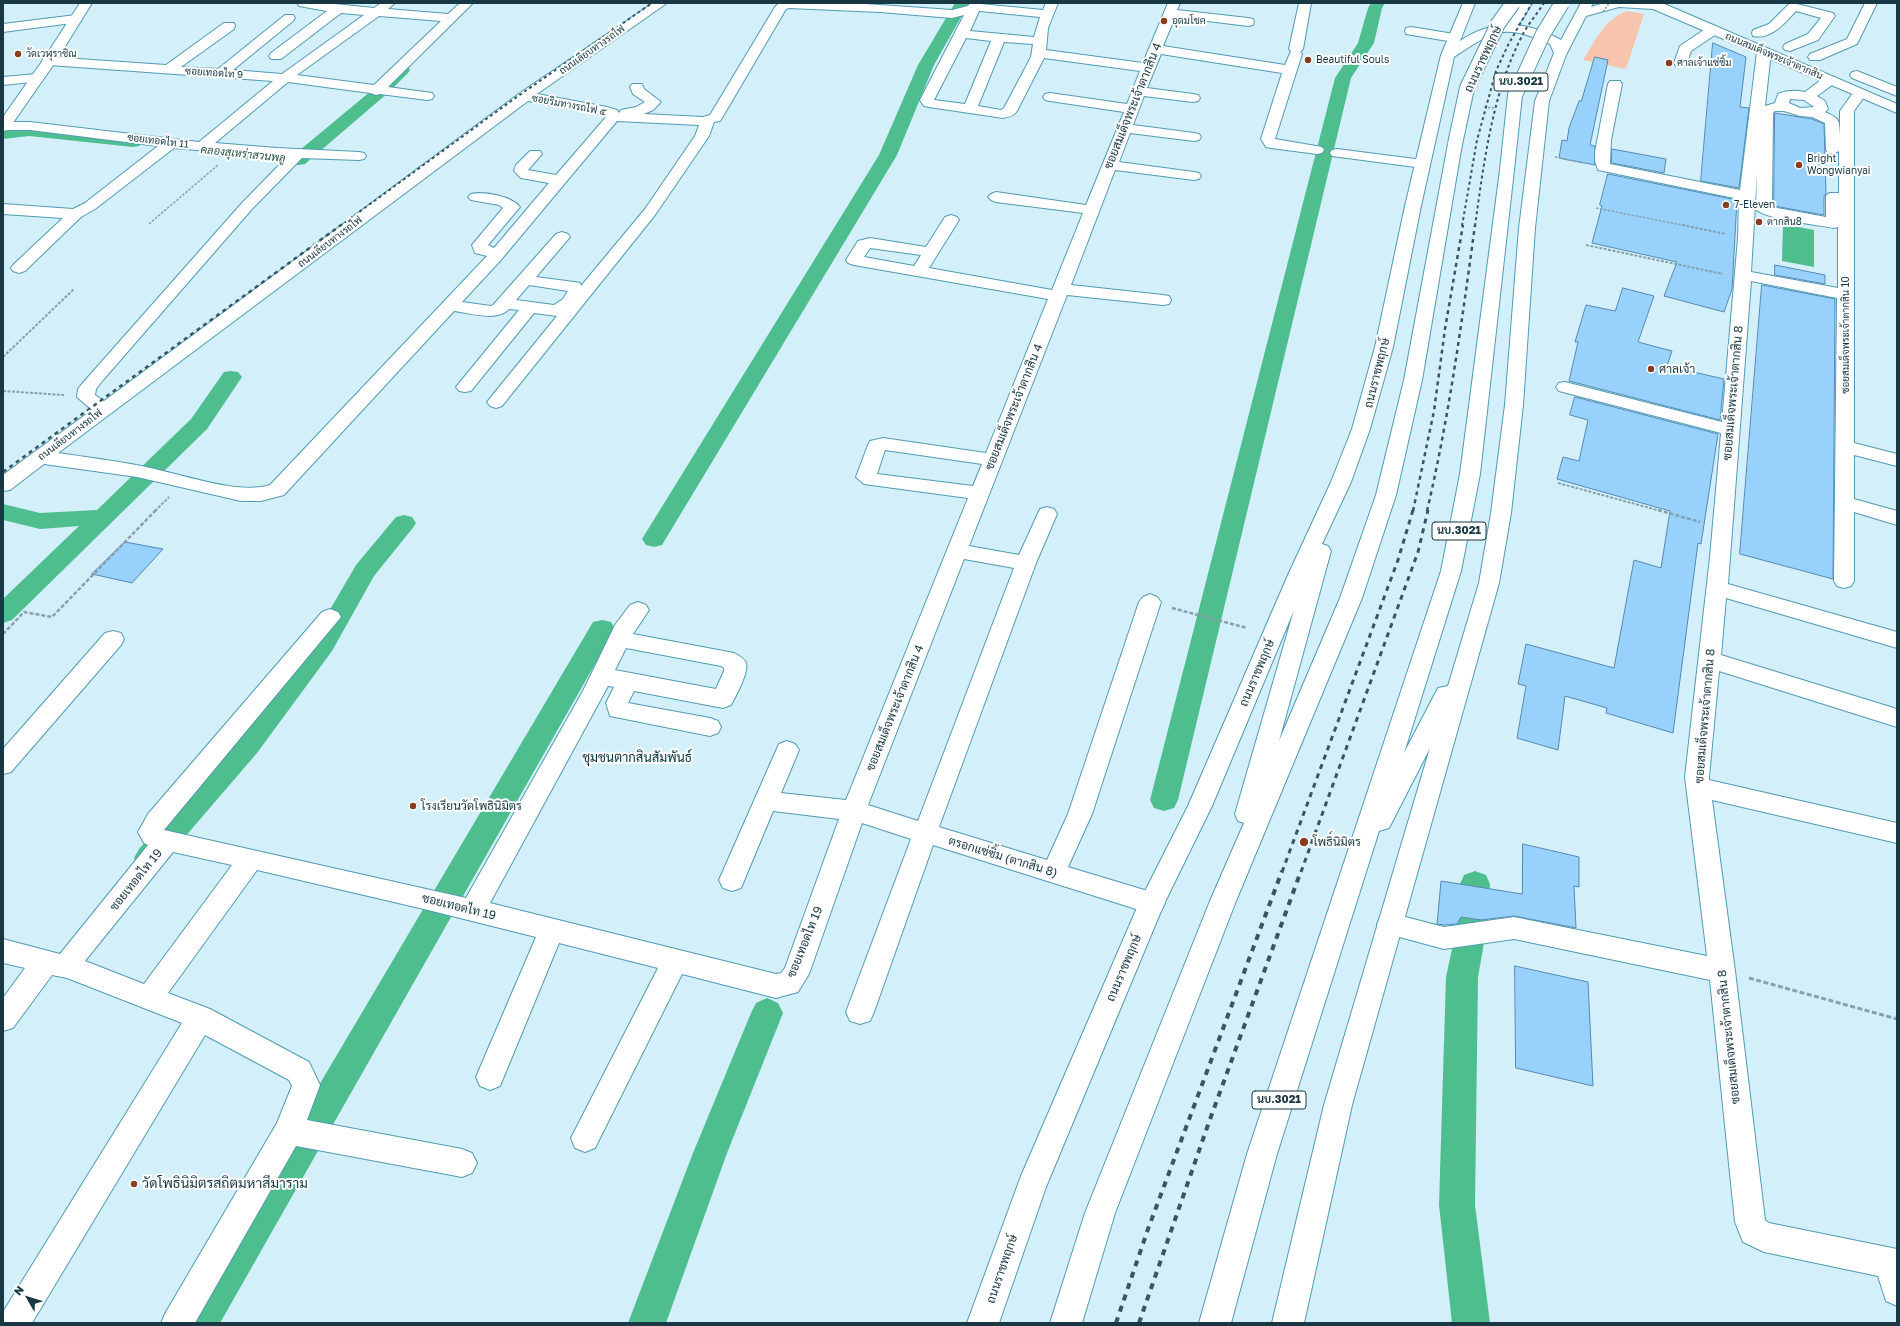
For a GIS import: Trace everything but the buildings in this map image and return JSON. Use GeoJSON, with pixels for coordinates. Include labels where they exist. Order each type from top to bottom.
{"type":"FeatureCollection","features":[{"type":"Feature","properties":{"kind":"street"},"geometry":{"type":"LineString","coordinates":[[4,127],[86,3]]}},
{"type":"Feature","properties":{"kind":"street"},"geometry":{"type":"LineString","coordinates":[[303,3],[378,12],[452,18]]}},
{"type":"Feature","properties":{"kind":"street"},"geometry":{"type":"LineString","coordinates":[[202,147],[285,78],[389,3]]}},
{"type":"Feature","properties":{"kind":"street"},"geometry":{"type":"LineString","coordinates":[[379,91],[467,3]]}},
{"type":"Feature","properties":{"kind":"street","name":"ถนนเลียบทางรถไฟ"},"geometry":{"type":"LineString","coordinates":[[3,485],[525,96],[661,3]]}},
{"type":"Feature","properties":{"kind":"street"},"geometry":{"type":"LineString","coordinates":[[1305,3],[1296,52],[1268,139],[1271,144],[1317,150]]}},
{"type":"Feature","properties":{"kind":"street","name":"ถนนราชพฤกษ์"},"geometry":{"type":"LineString","coordinates":[[983,1323],[1031,1186],[1152,903],[1200,806],[1298,575],[1341,482],[1361,429],[1374,388],[1448,55],[1469,3]]}},
{"type":"Feature","properties":{"kind":"street","name":"ถนนราชพฤกษ์"},"geometry":{"type":"LineString","coordinates":[[1066,1323],[1100,1213],[1222,901],[1351,598],[1386,495],[1413,380],[1455,144],[1467,88],[1498,24],[1513,3]]}},
{"type":"Feature","properties":{"kind":"street"},"geometry":{"type":"LineString","coordinates":[[1448,55],[1483,32],[1507,27],[1512,24],[1526,3]]}},
{"type":"Feature","properties":{"kind":"street"},"geometry":{"type":"LineString","coordinates":[[1546,37],[1539,32],[1554,3]]}},
{"type":"Feature","properties":{"kind":"street","name":"นบ.3021"},"geometry":{"type":"LineString","coordinates":[[1215,1323],[1262,1154],[1451,571],[1470,474],[1515,95],[1543,34],[1562,3]]}},
{"type":"Feature","properties":{"kind":"street"},"geometry":{"type":"LineString","coordinates":[[1583,8],[1618,3],[1654,4]]}},
{"type":"Feature","properties":{"kind":"street"},"geometry":{"type":"LineString","coordinates":[[1815,57],[1852,41],[1871,3]]}},
{"type":"Feature","properties":{"kind":"street"},"geometry":{"type":"LineString","coordinates":[[613,115],[708,120],[715,118],[781,7],[787,4],[848,6],[957,13],[975,6],[1050,9],[1042,28],[1039,47],[1010,111],[1003,114],[929,104],[927,100],[975,6]]}},
{"type":"Feature","properties":{"kind":"street","name":"ถนนสมเด็จพระเจ้าตากสิน"},"geometry":{"type":"LineString","coordinates":[[1654,4],[1713,30],[1761,42],[1790,47],[1829,63]]}},
{"type":"Feature","properties":{"kind":"street"},"geometry":{"type":"LineString","coordinates":[[276,56],[330,6]]}},
{"type":"Feature","properties":{"kind":"street"},"geometry":{"type":"LineString","coordinates":[[1761,42],[1794,7],[1829,16],[1813,36],[1790,47]]}},
{"type":"Feature","properties":{"kind":"street"},"geometry":{"type":"LineString","coordinates":[[1172,8],[1248,22]]}},
{"type":"Feature","properties":{"kind":"street","name":"ซอยสมเด็จพระเจ้าตากสิน 4"},"geometry":{"type":"LineString","coordinates":[[854,811],[1172,8]]}},
{"type":"Feature","properties":{"kind":"street","name":"นบ.3021"},"geometry":{"type":"LineString","coordinates":[[1288,1323],[1338,1105],[1488,583],[1501,513],[1514,404],[1527,228],[1542,100],[1559,55],[1583,8]]}},
{"type":"Feature","properties":{"kind":"street"},"geometry":{"type":"LineString","coordinates":[[220,74],[290,18]]}},
{"type":"Feature","properties":{"kind":"street"},"geometry":{"type":"LineString","coordinates":[[4,29],[76,19]]}},
{"type":"Feature","properties":{"kind":"street"},"geometry":{"type":"LineString","coordinates":[[168,70],[229,26]]}},
{"type":"Feature","properties":{"kind":"street"},"geometry":{"type":"LineString","coordinates":[[1507,27],[1533,31],[1556,42],[1559,55]]}},
{"type":"Feature","properties":{"kind":"street","name":"ถนนสมเด็จพระเจ้าตากสิน"},"geometry":{"type":"LineString","coordinates":[[1744,27],[1761,42],[1830,80],[1897,108]]}},
{"type":"Feature","properties":{"kind":"street"},"geometry":{"type":"LineString","coordinates":[[1774,27],[1807,40]]}},
{"type":"Feature","properties":{"kind":"street"},"geometry":{"type":"LineString","coordinates":[[1681,64],[1686,49],[1713,30]]}},
{"type":"Feature","properties":{"kind":"street"},"geometry":{"type":"LineString","coordinates":[[1411,31],[1454,38]]}},
{"type":"Feature","properties":{"kind":"street"},"geometry":{"type":"LineString","coordinates":[[962,34],[1000,37],[1039,47],[1149,68]]}},
{"type":"Feature","properties":{"kind":"street"},"geometry":{"type":"LineString","coordinates":[[970,109],[1000,37]]}},
{"type":"Feature","properties":{"kind":"street","name":"ซอยสมเด็จพระเจ้าตากสิน 8"},"geometry":{"type":"LineString","coordinates":[[1761,42],[1747,196],[1746,238],[1717,588],[1697,777],[1698,787],[1722,971],[1750,1222],[1754,1230],[1764,1237],[1895,1272]]}},
{"type":"Feature","properties":{"kind":"street"},"geometry":{"type":"LineString","coordinates":[[1156,49],[1289,70]]}},
{"type":"Feature","properties":{"kind":"street","name":"ซอยเทอดไท 9"},"geometry":{"type":"LineString","coordinates":[[49,61],[285,78],[427,96]]}},
{"type":"Feature","properties":{"kind":"street","name":"ถนนสมเด็จพระเจ้าตากสิน"},"geometry":{"type":"LineString","coordinates":[[1842,69],[1897,92]]}},
{"type":"Feature","properties":{"kind":"street"},"geometry":{"type":"LineString","coordinates":[[3,81],[37,78]]}},
{"type":"Feature","properties":{"kind":"street"},"geometry":{"type":"LineString","coordinates":[[1807,97],[1830,80]]}},
{"type":"Feature","properties":{"kind":"street"},"geometry":{"type":"LineString","coordinates":[[1615,84],[1603,149],[1602,163],[1604,167],[1747,196]]}},
{"type":"Feature","properties":{"kind":"street"},"geometry":{"type":"LineString","coordinates":[[41,457],[136,471],[241,495],[261,495],[276,490],[498,254],[613,115],[636,112],[649,108],[654,102],[638,91],[637,87]]}},
{"type":"Feature","properties":{"kind":"street"},"geometry":{"type":"LineString","coordinates":[[1139,91],[1193,98]]}},
{"type":"Feature","properties":{"kind":"street","name":"ซอยสมเด็จพระเจ้าตากสิน 10"},"geometry":{"type":"LineString","coordinates":[[1844,581],[1847,111],[1860,93]]}},
{"type":"Feature","properties":{"kind":"street"},"geometry":{"type":"LineString","coordinates":[[1785,107],[1781,102],[1782,97],[1792,95],[1807,97],[1817,101],[1822,107],[1819,111],[1814,112],[1801,112],[1785,107],[1772,107],[1766,111],[1764,208],[1770,212],[1834,223],[1832,123],[1828,118],[1814,112]]}},
{"type":"Feature","properties":{"kind":"street","name":"ซอยริมทางรถไฟ ๕"},"geometry":{"type":"LineString","coordinates":[[525,96],[607,111],[613,115]]}},
{"type":"Feature","properties":{"kind":"street"},"geometry":{"type":"LineString","coordinates":[[1050,97],[1132,109]]}},
{"type":"Feature","properties":{"kind":"street"},"geometry":{"type":"LineString","coordinates":[[496,402],[650,212],[702,136],[708,120]]}},
{"type":"Feature","properties":{"kind":"street","name":"ซอยเทอดไท 11"},"geometry":{"type":"LineString","coordinates":[[4,127],[30,126],[235,150],[302,155],[360,156]]}},
{"type":"Feature","properties":{"kind":"street"},"geometry":{"type":"LineString","coordinates":[[1125,128],[1194,137]]}},
{"type":"Feature","properties":{"kind":"street"},"geometry":{"type":"LineString","coordinates":[[18,268],[76,214],[90,206],[171,143]]}},
{"type":"Feature","properties":{"kind":"street"},"geometry":{"type":"LineString","coordinates":[[1337,153],[1423,164]]}},
{"type":"Feature","properties":{"kind":"street"},"geometry":{"type":"LineString","coordinates":[[535,154],[521,168],[521,171],[526,175],[560,180]]}},
{"type":"Feature","properties":{"kind":"street"},"geometry":{"type":"LineString","coordinates":[[104,410],[86,397],[87,389],[97,376],[247,206],[302,155]]}},
{"type":"Feature","properties":{"kind":"street"},"geometry":{"type":"LineString","coordinates":[[1110,165],[1194,176]]}},
{"type":"Feature","properties":{"kind":"street"},"geometry":{"type":"LineString","coordinates":[[996,196],[1092,210]]}},
{"type":"Feature","properties":{"kind":"street"},"geometry":{"type":"LineString","coordinates":[[476,197],[503,201],[512,207],[480,246],[481,250],[498,254]]}},
{"type":"Feature","properties":{"kind":"street"},"geometry":{"type":"LineString","coordinates":[[3,209],[76,214]]}},
{"type":"Feature","properties":{"kind":"street"},"geometry":{"type":"LineString","coordinates":[[919,272],[930,252],[952,220]]}},
{"type":"Feature","properties":{"kind":"street"},"geometry":{"type":"LineString","coordinates":[[450,305],[492,312],[500,308],[562,237]]}},
{"type":"Feature","properties":{"kind":"street"},"geometry":{"type":"LineString","coordinates":[[930,252],[870,243],[864,244],[854,260],[919,272],[1059,292],[1163,300]]}},
{"type":"Feature","properties":{"kind":"street"},"geometry":{"type":"LineString","coordinates":[[1743,277],[1846,295]]}},
{"type":"Feature","properties":{"kind":"street"},"geometry":{"type":"LineString","coordinates":[[505,303],[557,311],[570,302],[576,291],[574,287],[525,280]]}},
{"type":"Feature","properties":{"kind":"street"},"geometry":{"type":"LineString","coordinates":[[465,387],[530,307]]}},
{"type":"Feature","properties":{"kind":"street"},"geometry":{"type":"LineString","coordinates":[[1565,387],[1730,430]]}},
{"type":"Feature","properties":{"kind":"street"},"geometry":{"type":"LineString","coordinates":[[980,493],[871,480],[866,476],[877,445],[883,444],[993,460]]}},
{"type":"Feature","properties":{"kind":"street"},"geometry":{"type":"LineString","coordinates":[[1845,447],[1897,460]]}},
{"type":"Feature","properties":{"kind":"street"},"geometry":{"type":"LineString","coordinates":[[1222,901],[1341,482]]}},
{"type":"Feature","properties":{"kind":"street"},"geometry":{"type":"LineString","coordinates":[[1845,503],[1897,518]]}},
{"type":"Feature","properties":{"kind":"street"},"geometry":{"type":"LineString","coordinates":[[860,1012],[924,833],[1026,563],[1047,514]]}},
{"type":"Feature","properties":{"kind":"street"},"geometry":{"type":"LineString","coordinates":[[957,551],[1026,563]]}},
{"type":"Feature","properties":{"kind":"street"},"geometry":{"type":"LineString","coordinates":[[1717,588],[1897,640]]}},
{"type":"Feature","properties":{"kind":"street"},"geometry":{"type":"LineString","coordinates":[[1053,873],[1080,814],[1150,602]]}},
{"type":"Feature","properties":{"kind":"street"},"geometry":{"type":"LineString","coordinates":[[465,909],[601,676],[619,640],[638,610]]}},
{"type":"Feature","properties":{"kind":"street"},"geometry":{"type":"LineString","coordinates":[[161,839],[150,832],[157,821],[330,617]]}},
{"type":"Feature","properties":{"kind":"street"},"geometry":{"type":"LineString","coordinates":[[3,765],[113,639]]}},
{"type":"Feature","properties":{"kind":"street"},"geometry":{"type":"LineString","coordinates":[[619,640],[726,659],[735,664],[735,671],[706,735],[618,710],[617,703],[628,682]]}},
{"type":"Feature","properties":{"kind":"street"},"geometry":{"type":"LineString","coordinates":[[1350,879],[1469,650]]}},
{"type":"Feature","properties":{"kind":"street"},"geometry":{"type":"LineString","coordinates":[[1709,660],[1897,718]]}},
{"type":"Feature","properties":{"kind":"street"},"geometry":{"type":"LineString","coordinates":[[601,676],[723,698]]}},
{"type":"Feature","properties":{"kind":"street"},"geometry":{"type":"LineString","coordinates":[[732,880],[767,801],[787,750]]}},
{"type":"Feature","properties":{"kind":"street"},"geometry":{"type":"LineString","coordinates":[[1698,787],[1897,833]]}},
{"type":"Feature","properties":{"kind":"street","name":"ตรอกแซ่ซิ้ม (ตากสิน 8)"},"geometry":{"type":"LineString","coordinates":[[767,801],[854,811],[1152,903]]}},
{"type":"Feature","properties":{"kind":"street","name":"ซอยเทอดไท 19"},"geometry":{"type":"LineString","coordinates":[[3,1019],[57,964],[162,846],[161,839],[428,899],[776,986],[789,984],[796,974],[854,811]]}},
{"type":"Feature","properties":{"kind":"street"},"geometry":{"type":"LineString","coordinates":[[149,998],[251,859]]}},
{"type":"Feature","properties":{"kind":"street"},"geometry":{"type":"LineString","coordinates":[[1390,924],[1444,938],[1514,928],[1722,971]]}},
{"type":"Feature","properties":{"kind":"street"},"geometry":{"type":"LineString","coordinates":[[490,1077],[552,930]]}},
{"type":"Feature","properties":{"kind":"street"},"geometry":{"type":"LineString","coordinates":[[3,951],[57,964],[200,1018],[299,1071],[306,1085],[302,1134],[177,1323]]}},
{"type":"Feature","properties":{"kind":"street"},"geometry":{"type":"LineString","coordinates":[[585,1138],[675,961]]}},
{"type":"Feature","properties":{"kind":"street"},"geometry":{"type":"LineString","coordinates":[[14,1323],[200,1018]]}},
{"type":"Feature","properties":{"kind":"street"},"geometry":{"type":"LineString","coordinates":[[302,1134],[462,1163]]}},
{"type":"Feature","properties":{"kind":"path"},"geometry":{"type":"LineString","coordinates":[[1603,12],[1609,3]]}},
{"type":"Feature","properties":{"kind":"path"},"geometry":{"type":"LineString","coordinates":[[1478,106],[1501,109]]}},
{"type":"Feature","properties":{"kind":"path"},"geometry":{"type":"LineString","coordinates":[[149,224],[235,150]]}},
{"type":"Feature","properties":{"kind":"path"},"geometry":{"type":"LineString","coordinates":[[1551,156],[1604,167]]}},
{"type":"Feature","properties":{"kind":"path"},"geometry":{"type":"LineString","coordinates":[[1596,208],[1746,238]]}},
{"type":"Feature","properties":{"kind":"path"},"geometry":{"type":"LineString","coordinates":[[1586,245],[1743,277]]}},
{"type":"Feature","properties":{"kind":"path"},"geometry":{"type":"LineString","coordinates":[[3,357],[74,289]]}},
{"type":"Feature","properties":{"kind":"path"},"geometry":{"type":"LineString","coordinates":[[3,391],[86,397]]}},
{"type":"Feature","properties":{"kind":"path"},"geometry":{"type":"LineString","coordinates":[[3,634],[24,612],[52,617],[184,482]]}},
{"type":"Feature","properties":{"kind":"path"},"geometry":{"type":"LineString","coordinates":[[1558,483],[1722,527]]}},
{"type":"Feature","properties":{"kind":"path"},"geometry":{"type":"LineString","coordinates":[[1150,602],[1247,628]]}},
{"type":"Feature","properties":{"kind":"path"},"geometry":{"type":"LineString","coordinates":[[1722,971],[1897,1018]]}},
{"type":"Feature","properties":{"kind":"shaded area"},"geometry":{"type":"Polygon","coordinates":[[[1628,11],[1644,14],[1626,69],[1583,60],[1596,38],[1607,24],[1613,18],[1628,11]]]}},
{"type":"Feature","properties":{"kind":"shaded area"},"geometry":{"type":"Polygon","coordinates":[[[1783,224],[1814,230],[1814,267],[1782,261],[1783,224]]]}},
{"type":"Feature","properties":{"kind":"waterway"},"geometry":{"type":"LineString","coordinates":[[654,539],[888,155],[926,65],[962,3]]}},
{"type":"Feature","properties":{"kind":"waterway"},"geometry":{"type":"LineString","coordinates":[[1164,800],[1343,78],[1366,43],[1375,8],[1378,3]]}},
{"type":"Feature","properties":{"kind":"waterway","name":"คลองสุเหร่าสวนพลู"},"geometry":{"type":"LineString","coordinates":[[208,150],[299,160],[383,89],[402,70]]}},
{"type":"Feature","properties":{"kind":"waterway","name":"คลองสุเหร่าสวนพลู"},"geometry":{"type":"LineString","coordinates":[[3,134],[29,131],[133,142]]}},
{"type":"Feature","properties":{"kind":"waterway"},"geometry":{"type":"LineString","coordinates":[[103,517],[199,424],[231,377]]}},
{"type":"Feature","properties":{"kind":"waterway"},"geometry":{"type":"LineString","coordinates":[[3,512],[40,521],[103,517]]}},
{"type":"Feature","properties":{"kind":"waterway"},"geometry":{"type":"LineString","coordinates":[[3,614],[103,517]]}},
{"type":"Feature","properties":{"kind":"waterway"},"geometry":{"type":"LineString","coordinates":[[149,858],[247,745],[323,644],[365,571],[404,523]]}},
{"type":"Feature","properties":{"kind":"waterway"},"geometry":{"type":"LineString","coordinates":[[199,1323],[602,629]]}},
{"type":"Feature","properties":{"kind":"waterway"},"geometry":{"type":"LineString","coordinates":[[1471,1323],[1457,1205],[1462,977],[1472,926],[1475,884]]}},
{"type":"Feature","properties":{"kind":"waterway"},"geometry":{"type":"LineString","coordinates":[[647,1323],[710,1153],[767,1013]]}},
{"type":"Feature","properties":{"kind":"railway"},"geometry":{"type":"LineString","coordinates":[[340,226],[511,101],[652,3]]}},
{"type":"Feature","properties":{"kind":"railway"},"geometry":{"type":"LineString","coordinates":[[1462,226],[1477,140],[1496,71],[1508,45],[1532,3]]}},
{"type":"Feature","properties":{"kind":"railway"},"geometry":{"type":"LineString","coordinates":[[1475,226],[1486,153],[1496,105],[1503,81],[1522,36],[1544,3]]}},
{"type":"Feature","properties":{"kind":"railway"},"geometry":{"type":"LineString","coordinates":[[3,472],[341,225]]}},
{"type":"Feature","properties":{"kind":"railway"},"geometry":{"type":"LineString","coordinates":[[1413,511],[1434,411],[1445,329],[1463,225]]}},
{"type":"Feature","properties":{"kind":"railway"},"geometry":{"type":"LineString","coordinates":[[1427,511],[1448,405],[1475,225]]}},
{"type":"Feature","properties":{"kind":"railway"},"geometry":{"type":"LineString","coordinates":[[1282,872],[1398,560],[1413,510]]}},
{"type":"Feature","properties":{"kind":"railway"},"geometry":{"type":"LineString","coordinates":[[1301,872],[1418,552],[1428,510]]}},
{"type":"Feature","properties":{"kind":"railway"},"geometry":{"type":"LineString","coordinates":[[1116,1323],[1148,1229],[1282,871]]}},
{"type":"Feature","properties":{"kind":"railway"},"geometry":{"type":"LineString","coordinates":[[1139,1323],[1209,1122],[1301,871]]}},
{"type":"Feature","properties":{"kind":"place","name":"อุดมโชค"},"geometry":{"type":"Point","coordinates":[1164,21]}},
{"type":"Feature","properties":{"kind":"place","name":"วัดเวฬุราชิณ"},"geometry":{"type":"Point","coordinates":[18,54]}},
{"type":"Feature","properties":{"kind":"place","name":"Beautiful Souls"},"geometry":{"type":"Point","coordinates":[1308,60]}},
{"type":"Feature","properties":{"kind":"place","name":"ศาลเจ้าแซ่ซิ้ม"},"geometry":{"type":"Point","coordinates":[1669,63]}},
{"type":"Feature","properties":{"kind":"place","name":"Bright Wongwianyai"},"geometry":{"type":"Point","coordinates":[1799,165]}},
{"type":"Feature","properties":{"kind":"place","name":"7-Eleven"},"geometry":{"type":"Point","coordinates":[1726,205]}},
{"type":"Feature","properties":{"kind":"place","name":"ตากสิน8"},"geometry":{"type":"Point","coordinates":[1759,222]}},
{"type":"Feature","properties":{"kind":"place","name":"ศาลเจ้า"},"geometry":{"type":"Point","coordinates":[1651,369]}},
{"type":"Feature","properties":{"kind":"place","name":"โรงเรียนวัดโพธินิมิตร"},"geometry":{"type":"Point","coordinates":[413,806]}},
{"type":"Feature","properties":{"kind":"place","name":"โพธิ์นิมิตร"},"geometry":{"type":"Point","coordinates":[1304,842]}},
{"type":"Feature","properties":{"kind":"place","name":"วัดโพธินิมิตรสถิตมหาสีมาราม"},"geometry":{"type":"Point","coordinates":[134,1184]}},
{"type":"Feature","properties":{"kind":"district","name":"ชุมชนตากสินสัมพันธ์"},"geometry":{"type":"Point","coordinates":[637,758]}}]}
